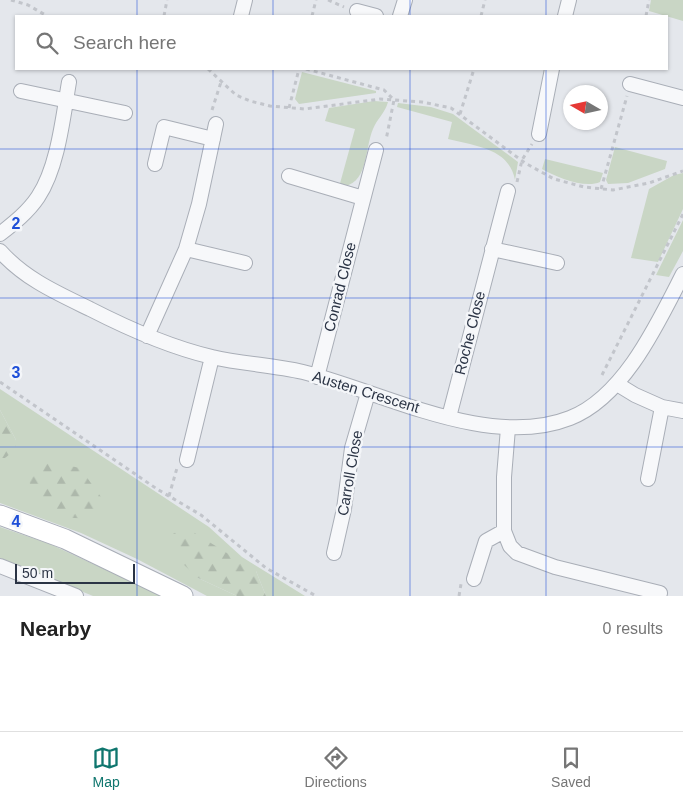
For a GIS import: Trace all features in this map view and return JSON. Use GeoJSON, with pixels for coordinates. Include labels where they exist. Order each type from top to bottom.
{"type":"FeatureCollection","features":[{"type":"Feature","properties":{"kind":"main road"},"geometry":{"type":"LineString","coordinates":[[0,515],[80,546],[183,596]]}},
{"type":"Feature","properties":{"kind":"street"},"geometry":{"type":"LineString","coordinates":[[241,15],[245,0]]}},
{"type":"Feature","properties":{"kind":"street"},"geometry":{"type":"LineString","coordinates":[[400,15],[405,0]]}},
{"type":"Feature","properties":{"kind":"street"},"geometry":{"type":"LineString","coordinates":[[565,15],[569,0]]}},
{"type":"Feature","properties":{"kind":"street"},"geometry":{"type":"LineString","coordinates":[[357,11],[372,15]]}},
{"type":"Feature","properties":{"kind":"street"},"geometry":{"type":"LineString","coordinates":[[539,134],[552,70]]}},
{"type":"Feature","properties":{"kind":"street"},"geometry":{"type":"LineString","coordinates":[[0,234],[27,212],[44,185],[54,159],[69,82]]}},
{"type":"Feature","properties":{"kind":"street"},"geometry":{"type":"LineString","coordinates":[[630,84],[683,98]]}},
{"type":"Feature","properties":{"kind":"street"},"geometry":{"type":"LineString","coordinates":[[21,91],[125,113]]}},
{"type":"Feature","properties":{"kind":"street"},"geometry":{"type":"LineString","coordinates":[[147,336],[186,249],[199,204],[216,124]]}},
{"type":"Feature","properties":{"kind":"street"},"geometry":{"type":"LineString","coordinates":[[155,164],[164,127],[213,139]]}},
{"type":"Feature","properties":{"kind":"street","name":"Conrad Close"},"geometry":{"type":"LineString","coordinates":[[317,377],[376,150]]}},
{"type":"Feature","properties":{"kind":"street"},"geometry":{"type":"LineString","coordinates":[[288,176],[363,198]]}},
{"type":"Feature","properties":{"kind":"street","name":"Roche Close"},"geometry":{"type":"LineString","coordinates":[[449,417],[508,191]]}},
{"type":"Feature","properties":{"kind":"street"},"geometry":{"type":"LineString","coordinates":[[186,249],[245,263]]}},
{"type":"Feature","properties":{"kind":"street"},"geometry":{"type":"LineString","coordinates":[[492,249],[557,263]]}},
{"type":"Feature","properties":{"kind":"street","name":"Austen Crescent"},"geometry":{"type":"LineString","coordinates":[[0,251],[30,278],[55,293],[147,336],[212,357],[264,364],[317,377],[449,417],[508,428],[546,426],[570,418],[604,398],[635,361],[683,274]]}},
{"type":"Feature","properties":{"kind":"street"},"geometry":{"type":"LineString","coordinates":[[187,460],[212,357]]}},
{"type":"Feature","properties":{"kind":"street"},"geometry":{"type":"LineString","coordinates":[[617,384],[635,395],[662,407],[683,411]]}},
{"type":"Feature","properties":{"kind":"street","name":"Carroll Close"},"geometry":{"type":"LineString","coordinates":[[334,553],[344,509],[352,448],[368,393]]}},
{"type":"Feature","properties":{"kind":"street"},"geometry":{"type":"LineString","coordinates":[[648,479],[662,407]]}},
{"type":"Feature","properties":{"kind":"street"},"geometry":{"type":"LineString","coordinates":[[508,428],[504,477],[504,531],[510,546],[517,553],[527,558],[660,593]]}},
{"type":"Feature","properties":{"kind":"street"},"geometry":{"type":"LineString","coordinates":[[474,579],[486,541],[504,531]]}},
{"type":"Feature","properties":{"kind":"street"},"geometry":{"type":"LineString","coordinates":[[0,566],[76,596]]}},
{"type":"Feature","properties":{"kind":"path"},"geometry":{"type":"LineString","coordinates":[[11,0],[28,5],[45,15]]}},
{"type":"Feature","properties":{"kind":"path"},"geometry":{"type":"LineString","coordinates":[[164,15],[168,0]]}},
{"type":"Feature","properties":{"kind":"path"},"geometry":{"type":"LineString","coordinates":[[312,15],[316,0]]}},
{"type":"Feature","properties":{"kind":"path"},"geometry":{"type":"LineString","coordinates":[[481,15],[485,0]]}},
{"type":"Feature","properties":{"kind":"path"},"geometry":{"type":"LineString","coordinates":[[646,15],[649,0]]}},
{"type":"Feature","properties":{"kind":"path"},"geometry":{"type":"LineString","coordinates":[[209,70],[236,95],[250,102],[305,109],[380,99],[422,102],[451,108],[522,160],[554,179],[613,190],[649,183],[683,171]]}},
{"type":"Feature","properties":{"kind":"path"},"geometry":{"type":"LineString","coordinates":[[289,108],[299,70]]}},
{"type":"Feature","properties":{"kind":"path"},"geometry":{"type":"LineString","coordinates":[[310,70],[384,90],[394,100]]}},
{"type":"Feature","properties":{"kind":"path"},"geometry":{"type":"LineString","coordinates":[[460,114],[474,70]]}},
{"type":"Feature","properties":{"kind":"path"},"geometry":{"type":"LineString","coordinates":[[216,124],[210,116],[221,82]]}},
{"type":"Feature","properties":{"kind":"path"},"geometry":{"type":"LineString","coordinates":[[601,189],[630,84]]}},
{"type":"Feature","properties":{"kind":"path"},"geometry":{"type":"LineString","coordinates":[[376,150],[385,144],[394,100]]}},
{"type":"Feature","properties":{"kind":"path"},"geometry":{"type":"LineString","coordinates":[[508,191],[516,184],[522,160]]}},
{"type":"Feature","properties":{"kind":"path"},"geometry":{"type":"LineString","coordinates":[[598,384],[683,214]]}},
{"type":"Feature","properties":{"kind":"path"},"geometry":{"type":"LineString","coordinates":[[0,382],[215,525],[258,563],[316,596]]}},
{"type":"Feature","properties":{"kind":"path"},"geometry":{"type":"LineString","coordinates":[[169,496],[177,468],[187,460]]}},
{"type":"Feature","properties":{"kind":"green space"},"geometry":{"type":"Polygon","coordinates":[[[651,0],[683,0],[683,21],[668,15],[649,11],[651,0]]]}},
{"type":"Feature","properties":{"kind":"green space"},"geometry":{"type":"Polygon","coordinates":[[[302,72],[376,91],[376,93],[299,104],[295,99],[302,72]]]}},
{"type":"Feature","properties":{"kind":"green space"},"geometry":{"type":"Polygon","coordinates":[[[374,101],[388,102],[370,137],[361,174],[349,185],[339,187],[355,129],[325,121],[329,108],[374,101]]]}},
{"type":"Feature","properties":{"kind":"green space"},"geometry":{"type":"Polygon","coordinates":[[[398,103],[431,107],[453,114],[518,162],[515,180],[512,169],[498,155],[489,150],[448,139],[452,122],[397,107],[398,103]]]}},
{"type":"Feature","properties":{"kind":"green space"},"geometry":{"type":"Polygon","coordinates":[[[615,147],[667,161],[665,169],[628,183],[608,184],[606,180],[615,147]]]}},
{"type":"Feature","properties":{"kind":"green space"},"geometry":{"type":"Polygon","coordinates":[[[545,159],[603,173],[600,182],[594,184],[579,183],[542,169],[545,159]]]}},
{"type":"Feature","properties":{"kind":"green space"},"geometry":{"type":"Polygon","coordinates":[[[683,173],[683,209],[658,262],[631,258],[649,189],[674,175],[683,173]]]}},
{"type":"Feature","properties":{"kind":"green space"},"geometry":{"type":"Polygon","coordinates":[[[683,220],[683,251],[669,277],[656,275],[683,220]]]}},
{"type":"Feature","properties":{"kind":"green space"},"geometry":{"type":"Polygon","coordinates":[[[0,389],[209,527],[242,557],[305,596],[266,596],[256,571],[198,578],[237,596],[207,596],[137,559],[81,533],[0,503],[0,458],[5,458],[16,440],[0,410],[0,389]]]}},
{"type":"Feature","properties":{"kind":"green space"},"geometry":{"type":"Polygon","coordinates":[[[0,410],[16,440],[15,450],[5,458],[0,458],[0,410]]]}},
{"type":"Feature","properties":{"kind":"green space"},"geometry":{"type":"Polygon","coordinates":[[[42,460],[80,468],[104,501],[102,509],[95,518],[69,517],[52,513],[37,503],[32,495],[29,477],[42,460]]]}},
{"type":"Feature","properties":{"kind":"green space"},"geometry":{"type":"Polygon","coordinates":[[[0,527],[50,544],[162,596],[93,596],[0,558],[0,527]]]}},
{"type":"Feature","properties":{"kind":"green space"},"geometry":{"type":"Polygon","coordinates":[[[185,527],[256,571],[266,596],[237,596],[198,578],[182,563],[171,535],[185,527]]]}}]}
